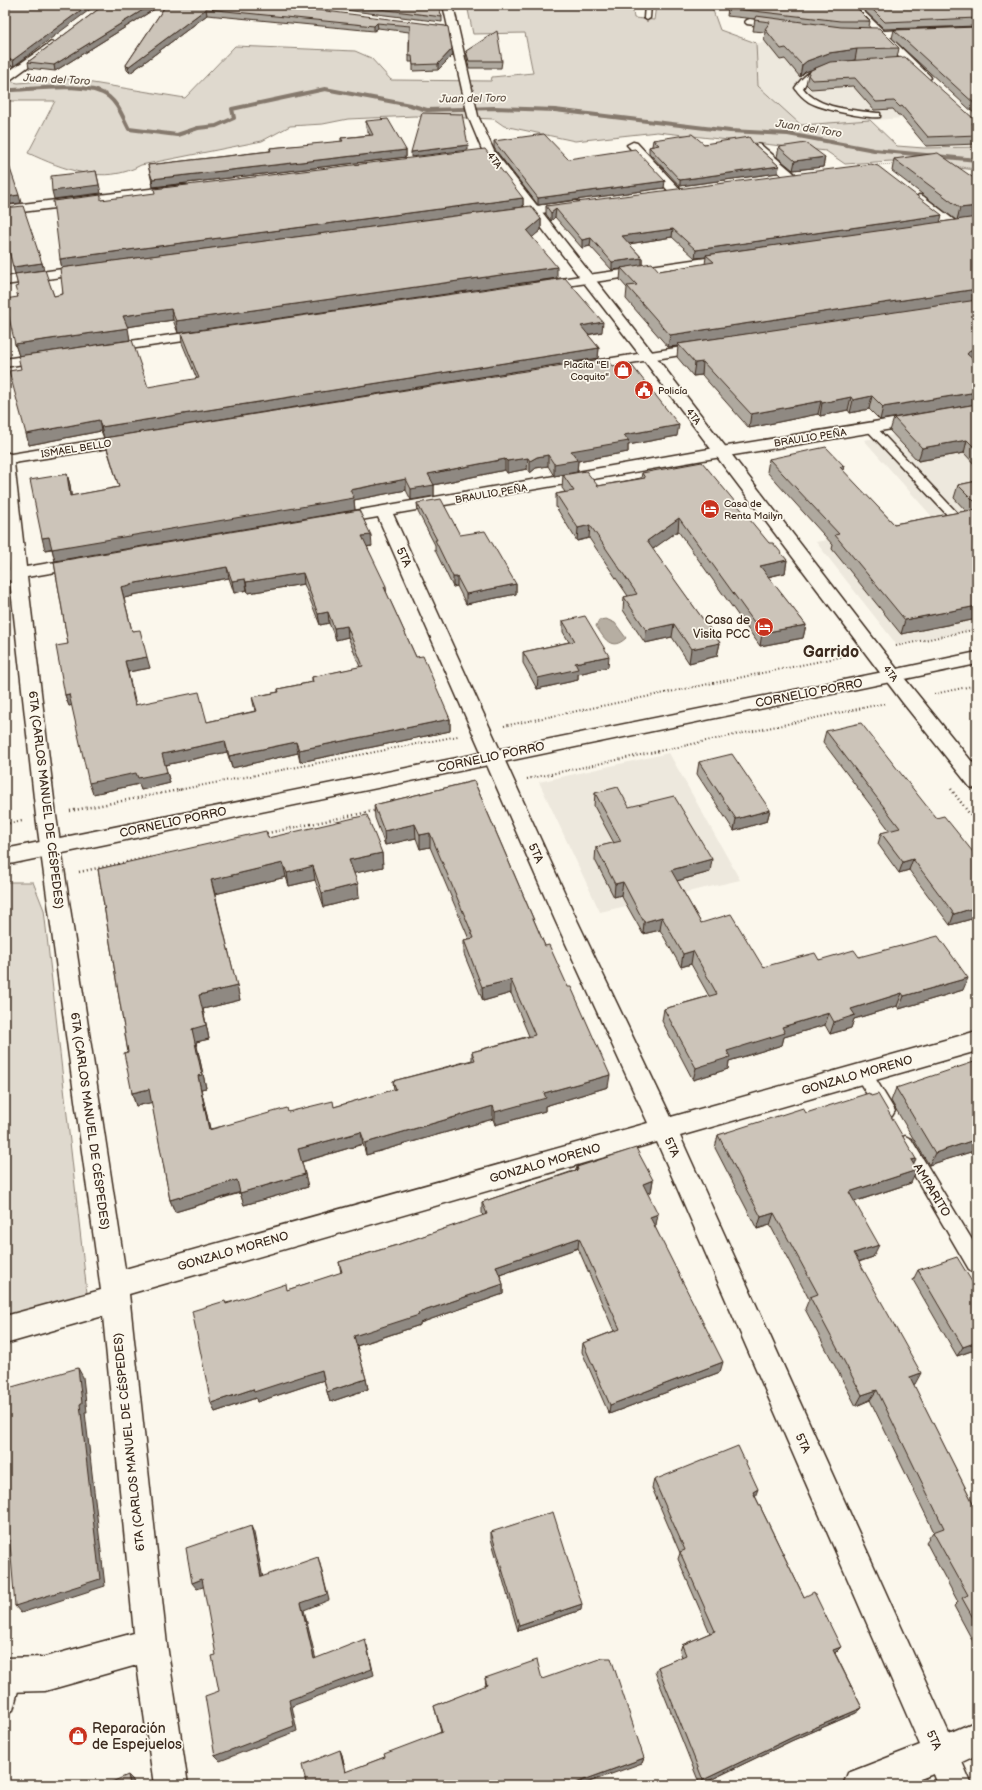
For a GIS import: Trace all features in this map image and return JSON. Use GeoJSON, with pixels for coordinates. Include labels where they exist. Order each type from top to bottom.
{"type":"FeatureCollection","features":[{"type":"Feature","properties":{"kind":"street","name":"4TA"},"geometry":{"type":"LineString","coordinates":[[448,5],[448,28],[473,116],[489,152],[648,356],[893,676],[977,782]]}},
{"type":"Feature","properties":{"kind":"street"},"geometry":{"type":"LineString","coordinates":[[852,5],[905,62],[931,83]]}},
{"type":"Feature","properties":{"kind":"street"},"geometry":{"type":"LineString","coordinates":[[750,22],[794,27]]}},
{"type":"Feature","properties":{"kind":"street"},"geometry":{"type":"LineString","coordinates":[[846,33],[880,34],[977,30]]}},
{"type":"Feature","properties":{"kind":"street"},"geometry":{"type":"LineString","coordinates":[[6,78],[62,37]]}},
{"type":"Feature","properties":{"kind":"street"},"geometry":{"type":"LineString","coordinates":[[633,145],[676,192]]}},
{"type":"Feature","properties":{"kind":"street"},"geometry":{"type":"LineString","coordinates":[[757,147],[791,177]]}},
{"type":"Feature","properties":{"kind":"street"},"geometry":{"type":"LineString","coordinates":[[474,154],[489,152]]}},
{"type":"Feature","properties":{"kind":"street"},"geometry":{"type":"LineString","coordinates":[[775,179],[806,175]]}},
{"type":"Feature","properties":{"kind":"street"},"geometry":{"type":"LineString","coordinates":[[5,210],[196,188]]}},
{"type":"Feature","properties":{"kind":"street"},"geometry":{"type":"LineString","coordinates":[[661,194],[691,190]]}},
{"type":"Feature","properties":{"kind":"street"},"geometry":{"type":"LineString","coordinates":[[911,193],[954,226]]}},
{"type":"Feature","properties":{"kind":"street"},"geometry":{"type":"LineString","coordinates":[[502,214],[585,204]]}},
{"type":"Feature","properties":{"kind":"street"},"geometry":{"type":"LineString","coordinates":[[938,228],[969,224]]}},
{"type":"Feature","properties":{"kind":"street"},"geometry":{"type":"LineString","coordinates":[[526,288],[744,256]]}},
{"type":"Feature","properties":{"kind":"street"},"geometry":{"type":"LineString","coordinates":[[5,281],[100,268]]}},
{"type":"Feature","properties":{"kind":"street"},"geometry":{"type":"LineString","coordinates":[[91,350],[224,332]]}},
{"type":"Feature","properties":{"kind":"street"},"geometry":{"type":"LineString","coordinates":[[569,369],[720,345]]}},
{"type":"Feature","properties":{"kind":"street"},"geometry":{"type":"LineString","coordinates":[[5,363],[60,355]]}},
{"type":"Feature","properties":{"kind":"street","name":"BRAULIO PEÑA"},"geometry":{"type":"LineString","coordinates":[[314,524],[722,452],[977,410]]}},
{"type":"Feature","properties":{"kind":"street","name":"ISMAEL BELLO"},"geometry":{"type":"LineString","coordinates":[[5,459],[146,437]]}},
{"type":"Feature","properties":{"kind":"street","name":"6TA (CARLOS MANUEL DE CÉSPEDES)"},"geometry":{"type":"LineString","coordinates":[[5,459],[12,575],[46,816],[52,847],[114,1292],[151,1645],[171,1785]]}},
{"type":"Feature","properties":{"kind":"street","name":"5TA"},"geometry":{"type":"LineString","coordinates":[[384,512],[566,920],[664,1129],[955,1785]]}},
{"type":"Feature","properties":{"kind":"street"},"geometry":{"type":"LineString","coordinates":[[12,575],[104,559]]}},
{"type":"Feature","properties":{"kind":"street","name":"CORNELIO PORRO"},"geometry":{"type":"LineString","coordinates":[[5,857],[977,658]]}},
{"type":"Feature","properties":{"kind":"street","name":"GONZALO MORENO"},"geometry":{"type":"LineString","coordinates":[[5,1330],[114,1292],[664,1129],[977,1041]]}},
{"type":"Feature","properties":{"kind":"street"},"geometry":{"type":"LineString","coordinates":[[7,1684],[151,1645]]}},
{"type":"Feature","properties":{"kind":"street"},"geometry":{"type":"LineString","coordinates":[[860,1785],[941,1754],[977,1738]]}},
{"type":"Feature","properties":{"kind":"lane"},"geometry":{"type":"LineString","coordinates":[[647,18],[648,5]]}},
{"type":"Feature","properties":{"kind":"lane"},"geometry":{"type":"LineString","coordinates":[[833,67],[815,71],[806,75],[799,88],[801,94],[816,103],[837,109],[877,115]]}},
{"type":"Feature","properties":{"kind":"lane"},"geometry":{"type":"LineString","coordinates":[[870,428],[958,520]]}},
{"type":"Feature","properties":{"kind":"lane","name":"AMPARITO"},"geometry":{"type":"LineString","coordinates":[[863,1073],[977,1265]]}},
{"type":"Feature","properties":{"kind":"path"},"geometry":{"type":"LineString","coordinates":[[315,11],[320,5]]}},
{"type":"Feature","properties":{"kind":"path"},"geometry":{"type":"LineString","coordinates":[[875,165],[904,163]]}},
{"type":"Feature","properties":{"kind":"path"},"geometry":{"type":"LineString","coordinates":[[954,166],[977,169]]}},
{"type":"Feature","properties":{"kind":"shaded area"},"geometry":{"type":"Polygon","coordinates":[[[467,5],[632,5],[634,18],[654,20],[656,5],[711,5],[720,30],[756,43],[758,86],[801,125],[870,120],[897,146],[924,148],[977,147],[977,170],[891,161],[845,164],[826,151],[657,132],[575,141],[504,126],[494,119],[415,116],[348,119],[323,124],[290,126],[262,141],[141,165],[127,171],[113,174],[98,175],[84,173],[55,165],[28,153],[55,101],[5,101],[5,80],[18,83],[68,79],[185,98],[235,46],[355,51],[371,58],[391,80],[491,81],[492,77],[533,73],[525,33],[473,34],[467,5]]]}},
{"type":"Feature","properties":{"kind":"shaded area"},"geometry":{"type":"Polygon","coordinates":[[[873,38],[947,115],[801,125],[758,86],[756,43],[873,38]]]}},
{"type":"Feature","properties":{"kind":"shaded area"},"geometry":{"type":"Polygon","coordinates":[[[977,421],[977,629],[897,645],[816,542],[935,520],[864,440],[977,421]]]}},
{"type":"Feature","properties":{"kind":"shaded area"},"geometry":{"type":"Polygon","coordinates":[[[606,619],[615,623],[626,638],[616,644],[608,642],[596,626],[599,620],[606,619]]]}},
{"type":"Feature","properties":{"kind":"shaded area"},"geometry":{"type":"Polygon","coordinates":[[[669,753],[740,880],[600,912],[539,782],[669,753]]]}},
{"type":"Feature","properties":{"kind":"shaded area"},"geometry":{"type":"Polygon","coordinates":[[[5,882],[33,882],[44,910],[87,1293],[5,1319],[5,882]]]}},
{"type":"Feature","properties":{"kind":"building"},"geometry":{"type":"Polygon","coordinates":[[[5,5],[88,5],[13,60],[5,59],[5,5]]]}},
{"type":"Feature","properties":{"kind":"building"},"geometry":{"type":"Polygon","coordinates":[[[104,5],[151,5],[54,65],[28,62],[104,5]]]}},
{"type":"Feature","properties":{"kind":"building"},"geometry":{"type":"Polygon","coordinates":[[[166,5],[278,5],[445,26],[448,27],[452,49],[438,64],[413,65],[412,56],[409,56],[410,26],[377,23],[374,26],[206,9],[128,67],[126,65],[166,5]]]}},
{"type":"Feature","properties":{"kind":"building"},"geometry":{"type":"Polygon","coordinates":[[[348,5],[438,5],[442,17],[348,5]]]}},
{"type":"Feature","properties":{"kind":"building"},"geometry":{"type":"Polygon","coordinates":[[[731,5],[854,5],[870,21],[840,21],[728,8],[731,5]]]}},
{"type":"Feature","properties":{"kind":"building"},"geometry":{"type":"Polygon","coordinates":[[[868,5],[977,5],[977,18],[885,22],[868,5]]]}},
{"type":"Feature","properties":{"kind":"building"},"geometry":{"type":"Polygon","coordinates":[[[756,16],[841,27],[879,28],[899,48],[857,49],[829,53],[807,61],[802,65],[786,48],[781,49],[765,29],[770,22],[754,20],[756,16]]]}},
{"type":"Feature","properties":{"kind":"building"},"geometry":{"type":"Polygon","coordinates":[[[977,27],[977,106],[894,30],[977,27]]]}},
{"type":"Feature","properties":{"kind":"building"},"geometry":{"type":"Polygon","coordinates":[[[497,31],[502,61],[469,61],[466,51],[497,31]]]}},
{"type":"Feature","properties":{"kind":"building"},"geometry":{"type":"Polygon","coordinates":[[[905,57],[974,119],[977,119],[977,123],[972,123],[977,129],[977,135],[928,137],[902,106],[900,107],[894,101],[876,102],[855,78],[812,80],[808,75],[811,70],[830,62],[905,57]]]}},
{"type":"Feature","properties":{"kind":"building"},"geometry":{"type":"Polygon","coordinates":[[[422,113],[462,114],[468,145],[411,152],[422,113]]]}},
{"type":"Feature","properties":{"kind":"building"},"geometry":{"type":"Polygon","coordinates":[[[388,119],[406,150],[152,179],[148,165],[271,151],[270,148],[343,141],[341,138],[373,135],[366,121],[388,119]]]}},
{"type":"Feature","properties":{"kind":"building"},"geometry":{"type":"Polygon","coordinates":[[[544,134],[568,159],[635,149],[665,181],[538,198],[494,141],[544,134]]]}},
{"type":"Feature","properties":{"kind":"building"},"geometry":{"type":"Polygon","coordinates":[[[692,134],[704,144],[749,137],[753,143],[779,166],[680,180],[649,147],[659,145],[653,140],[692,134]]]}},
{"type":"Feature","properties":{"kind":"building"},"geometry":{"type":"Polygon","coordinates":[[[806,143],[825,157],[795,161],[779,147],[806,143]]]}},
{"type":"Feature","properties":{"kind":"building"},"geometry":{"type":"Polygon","coordinates":[[[485,149],[523,198],[60,259],[53,201],[101,195],[101,200],[155,193],[154,189],[485,149]]]}},
{"type":"Feature","properties":{"kind":"building"},"geometry":{"type":"Polygon","coordinates":[[[938,153],[975,179],[977,178],[977,206],[960,208],[894,159],[938,153]]]}},
{"type":"Feature","properties":{"kind":"building"},"geometry":{"type":"Polygon","coordinates":[[[5,154],[19,195],[5,197],[5,154]]]}},
{"type":"Feature","properties":{"kind":"building"},"geometry":{"type":"Polygon","coordinates":[[[871,164],[878,166],[942,215],[696,250],[673,229],[622,236],[642,258],[612,262],[591,238],[582,240],[556,209],[551,213],[546,206],[871,164]]]}},
{"type":"Feature","properties":{"kind":"building"},"geometry":{"type":"Polygon","coordinates":[[[96,171],[99,185],[52,191],[51,176],[96,171]]]}},
{"type":"Feature","properties":{"kind":"building"},"geometry":{"type":"Polygon","coordinates":[[[23,206],[42,263],[13,267],[5,238],[5,208],[23,206]]]}},
{"type":"Feature","properties":{"kind":"building"},"geometry":{"type":"Polygon","coordinates":[[[531,206],[541,219],[527,231],[557,267],[176,321],[171,309],[123,316],[128,328],[15,344],[5,300],[18,297],[15,287],[18,286],[15,274],[45,270],[54,296],[63,294],[60,268],[531,206]]]}},
{"type":"Feature","properties":{"kind":"building"},"geometry":{"type":"Polygon","coordinates":[[[977,217],[977,289],[670,335],[627,286],[637,285],[621,268],[652,263],[659,271],[714,262],[706,255],[977,217]]]}},
{"type":"Feature","properties":{"kind":"building"},"geometry":{"type":"Polygon","coordinates":[[[565,278],[603,322],[581,326],[599,348],[101,427],[99,420],[26,434],[9,371],[21,369],[18,356],[132,340],[148,387],[199,378],[181,333],[565,278]]]}},
{"type":"Feature","properties":{"kind":"building"},"geometry":{"type":"Polygon","coordinates":[[[977,300],[977,343],[967,354],[977,363],[977,392],[883,407],[872,396],[853,400],[851,397],[751,414],[703,362],[695,363],[678,344],[977,300]]]}},
{"type":"Feature","properties":{"kind":"building"},"geometry":{"type":"Polygon","coordinates":[[[607,358],[613,366],[630,363],[679,425],[624,435],[629,441],[571,451],[578,460],[554,464],[548,455],[537,457],[530,461],[528,458],[507,461],[505,459],[428,474],[434,485],[411,489],[406,479],[350,490],[354,498],[52,549],[49,537],[42,538],[30,480],[67,474],[70,496],[119,487],[104,438],[607,358]]]}},
{"type":"Feature","properties":{"kind":"building"},"geometry":{"type":"Polygon","coordinates":[[[977,404],[977,450],[967,440],[922,448],[894,418],[977,404]]]}},
{"type":"Feature","properties":{"kind":"building"},"geometry":{"type":"Polygon","coordinates":[[[826,447],[844,466],[840,467],[894,524],[977,509],[977,583],[974,584],[977,588],[977,606],[905,620],[835,535],[839,534],[769,459],[826,447]]]}},
{"type":"Feature","properties":{"kind":"building"},"geometry":{"type":"Polygon","coordinates":[[[702,462],[769,543],[773,543],[787,560],[760,566],[806,625],[762,633],[679,518],[647,541],[720,643],[691,649],[674,624],[646,630],[624,597],[637,594],[590,525],[578,528],[556,494],[574,491],[563,475],[586,471],[598,486],[645,478],[642,473],[702,462]]]}},
{"type":"Feature","properties":{"kind":"building"},"geometry":{"type":"Polygon","coordinates":[[[977,481],[977,504],[958,485],[977,481]]]}},
{"type":"Feature","properties":{"kind":"building"},"geometry":{"type":"Polygon","coordinates":[[[441,499],[460,535],[485,531],[516,584],[466,594],[457,577],[453,577],[435,540],[437,540],[417,503],[441,499]]]}},
{"type":"Feature","properties":{"kind":"building"},"geometry":{"type":"Polygon","coordinates":[[[359,510],[371,535],[362,536],[386,586],[384,587],[416,657],[423,656],[450,719],[299,750],[296,742],[229,756],[225,741],[162,754],[167,772],[138,778],[136,773],[89,783],[69,694],[65,695],[56,646],[68,644],[54,562],[359,510]],[[227,567],[130,584],[121,587],[132,631],[140,630],[147,657],[125,661],[135,705],[199,692],[207,722],[257,711],[252,697],[279,692],[278,689],[313,682],[312,677],[363,666],[347,626],[334,628],[328,612],[318,614],[303,573],[246,582],[245,579],[232,581],[227,567]]]}},
{"type":"Feature","properties":{"kind":"building"},"geometry":{"type":"Polygon","coordinates":[[[585,616],[609,656],[575,663],[578,669],[538,678],[523,652],[575,641],[563,621],[585,616]]]}},
{"type":"Feature","properties":{"kind":"building"},"geometry":{"type":"Polygon","coordinates":[[[861,723],[936,818],[944,816],[977,857],[977,907],[954,914],[913,859],[903,862],[881,833],[900,828],[826,731],[861,723]]]}},
{"type":"Feature","properties":{"kind":"building"},"geometry":{"type":"Polygon","coordinates":[[[732,754],[770,810],[736,819],[699,762],[732,754]]]}},
{"type":"Feature","properties":{"kind":"building"},"geometry":{"type":"Polygon","coordinates":[[[474,781],[545,946],[549,945],[568,987],[571,987],[610,1075],[544,1093],[546,1098],[495,1112],[493,1106],[365,1143],[361,1132],[298,1149],[305,1174],[240,1193],[237,1180],[170,1200],[149,1089],[132,1093],[124,1053],[128,1052],[98,869],[266,831],[268,838],[367,815],[382,853],[349,860],[358,884],[322,893],[313,866],[287,873],[283,863],[211,880],[237,986],[199,995],[206,1025],[192,1029],[202,1075],[198,1076],[209,1130],[287,1108],[288,1112],[333,1101],[334,1107],[396,1089],[393,1081],[475,1060],[472,1052],[535,1035],[511,980],[482,987],[464,940],[474,938],[430,833],[420,835],[415,824],[384,831],[374,805],[474,781]]]}},
{"type":"Feature","properties":{"kind":"building"},"geometry":{"type":"Polygon","coordinates":[[[618,787],[629,807],[674,796],[712,859],[671,870],[701,923],[731,914],[763,967],[815,953],[819,960],[854,950],[859,957],[938,936],[968,978],[904,996],[902,993],[851,1009],[855,1015],[834,1022],[829,1013],[782,1027],[785,1033],[727,1051],[730,1057],[696,1068],[664,1009],[717,994],[693,951],[683,954],[662,917],[644,922],[623,882],[615,884],[596,847],[621,841],[595,793],[618,787]]]}},
{"type":"Feature","properties":{"kind":"building"},"geometry":{"type":"Polygon","coordinates":[[[977,1061],[977,1139],[935,1153],[896,1088],[977,1061]]]}},
{"type":"Feature","properties":{"kind":"building"},"geometry":{"type":"Polygon","coordinates":[[[869,1093],[871,1096],[878,1094],[916,1159],[911,1160],[917,1170],[849,1192],[879,1245],[854,1253],[921,1373],[910,1377],[977,1511],[977,1625],[962,1598],[968,1595],[933,1532],[944,1528],[877,1390],[862,1395],[810,1297],[818,1294],[774,1213],[761,1217],[718,1135],[803,1108],[806,1113],[869,1093]]]}},
{"type":"Feature","properties":{"kind":"building"},"geometry":{"type":"Polygon","coordinates":[[[636,1148],[653,1180],[643,1184],[658,1214],[650,1217],[723,1362],[610,1405],[583,1343],[620,1329],[579,1238],[496,1266],[503,1284],[418,1313],[419,1315],[354,1336],[366,1379],[327,1392],[322,1370],[254,1392],[253,1389],[211,1403],[192,1311],[225,1301],[226,1304],[286,1284],[287,1290],[342,1272],[339,1262],[397,1245],[487,1214],[482,1202],[578,1170],[577,1167],[636,1148]]]}},
{"type":"Feature","properties":{"kind":"building"},"geometry":{"type":"Polygon","coordinates":[[[957,1257],[977,1290],[977,1342],[963,1347],[918,1270],[957,1257]]]}},
{"type":"Feature","properties":{"kind":"building"},"geometry":{"type":"Polygon","coordinates":[[[78,1368],[82,1403],[80,1404],[100,1579],[15,1606],[5,1482],[5,1389],[78,1368]]]}},
{"type":"Feature","properties":{"kind":"building"},"geometry":{"type":"Polygon","coordinates":[[[738,1446],[758,1489],[753,1492],[804,1597],[814,1592],[841,1647],[833,1650],[862,1708],[795,1736],[703,1780],[658,1667],[686,1655],[682,1645],[715,1631],[680,1552],[685,1550],[654,1480],[738,1446]]]}},
{"type":"Feature","properties":{"kind":"building"},"geometry":{"type":"Polygon","coordinates":[[[553,1512],[582,1604],[519,1625],[491,1532],[553,1512]]]}},
{"type":"Feature","properties":{"kind":"building"},"geometry":{"type":"Polygon","coordinates":[[[251,1526],[261,1577],[318,1557],[327,1594],[301,1603],[314,1659],[365,1639],[372,1669],[289,1700],[294,1726],[215,1756],[205,1696],[219,1691],[212,1656],[216,1655],[202,1579],[192,1583],[186,1548],[251,1526]]]}},
{"type":"Feature","properties":{"kind":"building"},"geometry":{"type":"Polygon","coordinates":[[[602,1658],[611,1658],[644,1758],[573,1784],[574,1785],[300,1785],[306,1783],[302,1765],[340,1750],[345,1772],[385,1757],[384,1754],[442,1732],[434,1706],[487,1685],[485,1678],[537,1660],[542,1679],[602,1658]]]}},
{"type":"Feature","properties":{"kind":"building"},"geometry":{"type":"Polygon","coordinates":[[[128,1775],[130,1785],[105,1785],[128,1775]]]}},
{"type":"Feature","properties":{"kind":"building"},"geometry":{"type":"Polygon","coordinates":[[[262,1782],[263,1785],[254,1785],[262,1782]]]}},
{"type":"Feature","properties":{"kind":"waterway","name":"Juan del Toro"},"geometry":{"type":"LineString","coordinates":[[5,88],[11,90],[76,87],[100,92],[109,97],[116,104],[129,129],[177,135],[198,128],[216,126],[234,118],[232,109],[325,89],[410,105],[427,110],[495,108],[555,110],[730,131],[788,134],[874,150],[977,160]]}},
{"type":"Feature","properties":{"kind":"place","name":"Placita \"El Coquito\""},"geometry":{"type":"Point","coordinates":[623,370]}},
{"type":"Feature","properties":{"kind":"place","name":"Policía"},"geometry":{"type":"Point","coordinates":[644,390]}},
{"type":"Feature","properties":{"kind":"place","name":"Casa de Renta Mailyn"},"geometry":{"type":"Point","coordinates":[710,509]}},
{"type":"Feature","properties":{"kind":"place","name":"Casa de Visita PCC"},"geometry":{"type":"Point","coordinates":[764,627]}},
{"type":"Feature","properties":{"kind":"place","name":"Reparación de Espejuelos"},"geometry":{"type":"Point","coordinates":[78,1736]}},
{"type":"Feature","properties":{"kind":"district","name":"Garrido"},"geometry":{"type":"Point","coordinates":[831,651]}}]}
